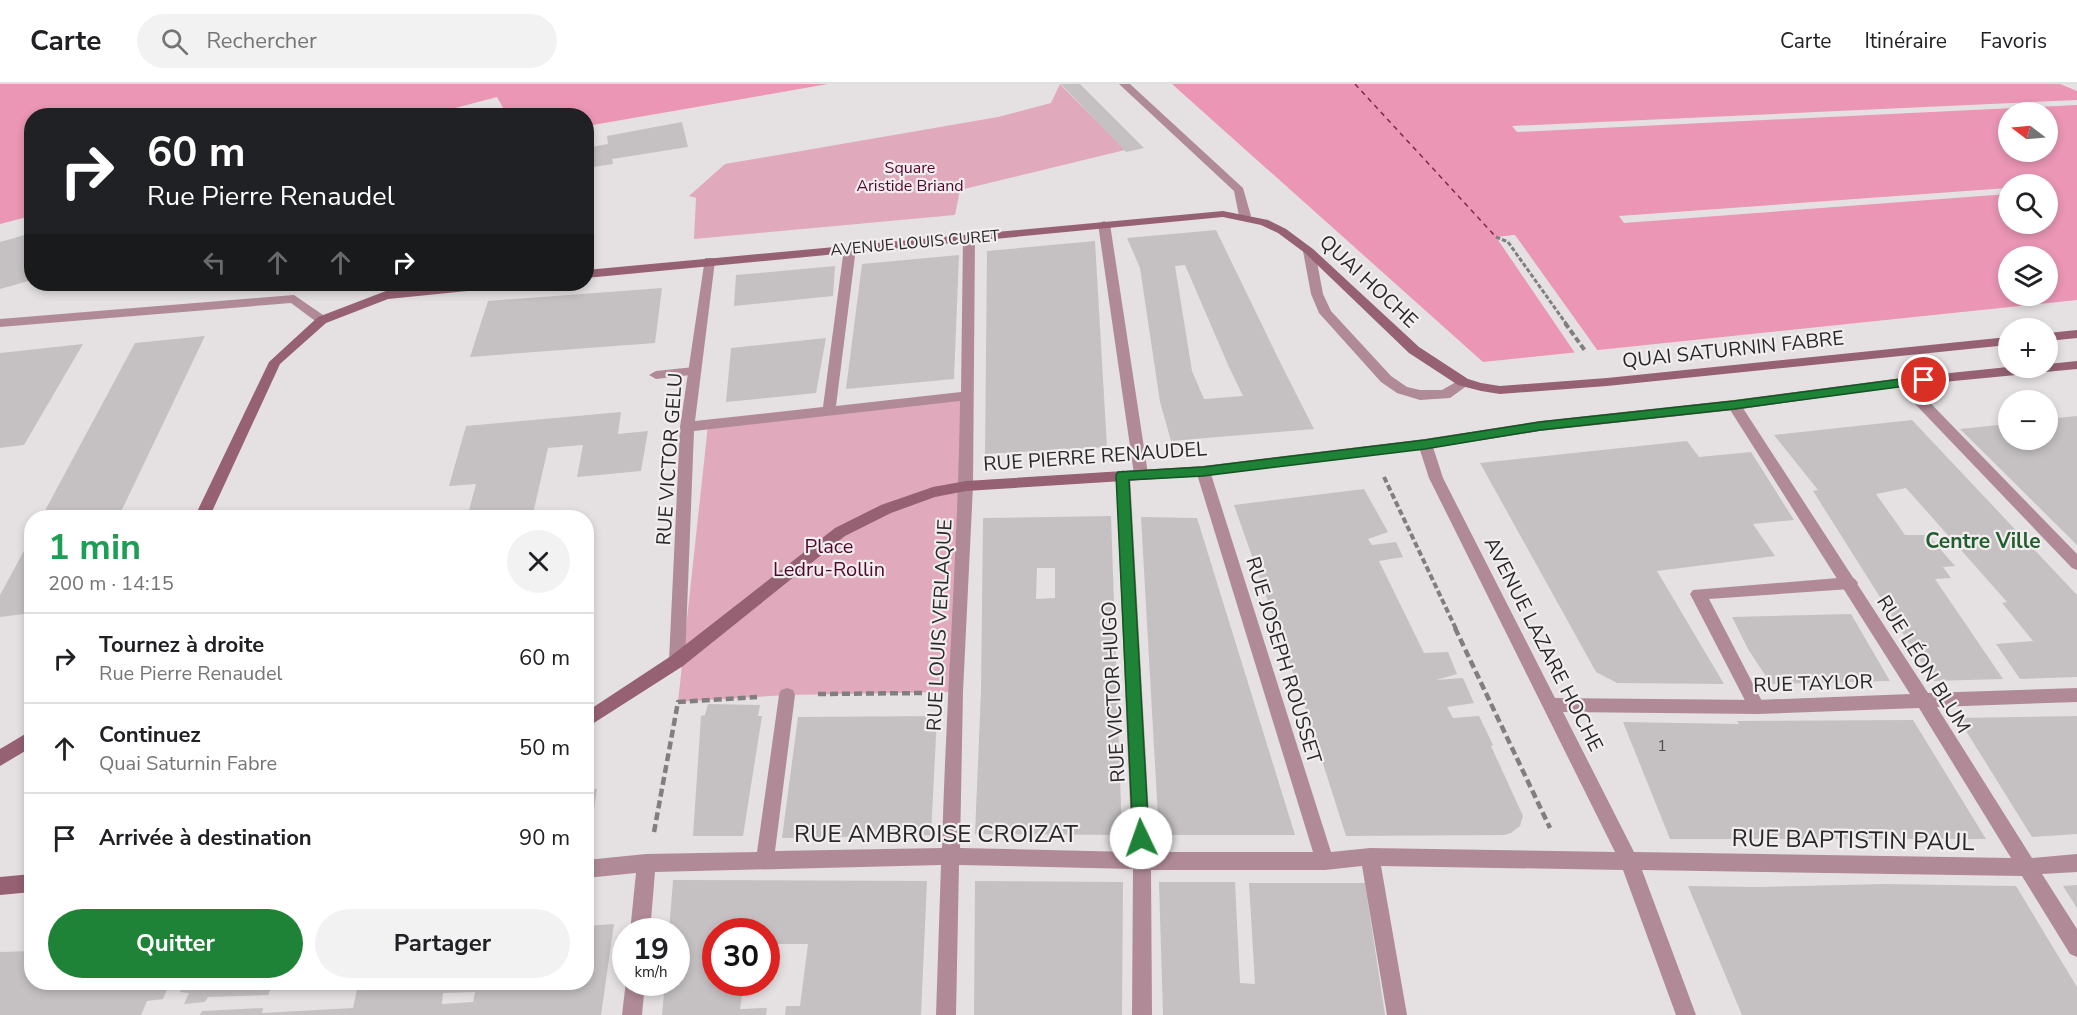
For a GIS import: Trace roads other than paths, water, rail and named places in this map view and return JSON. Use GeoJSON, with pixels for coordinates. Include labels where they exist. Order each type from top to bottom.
{"type":"FeatureCollection","features":[{"type":"Feature","properties":{"kind":"main road","name":"AVENUE LOUIS CURET"},"geometry":{"type":"LineString","coordinates":[[594,273],[1203,215],[1245,216]]}},
{"type":"Feature","properties":{"kind":"main road","name":"QUAI HOCHE"},"geometry":{"type":"LineString","coordinates":[[1245,216],[1273,226],[1309,251],[1414,350],[1463,382]]}},
{"type":"Feature","properties":{"kind":"main road"},"geometry":{"type":"LineString","coordinates":[[205,510],[275,362],[322,320],[386,295],[426,291]]}},
{"type":"Feature","properties":{"kind":"main road"},"geometry":{"type":"LineString","coordinates":[[2058,336],[2077,334]]}},
{"type":"Feature","properties":{"kind":"main road","name":"QUAI SATURNIN FABRE"},"geometry":{"type":"LineString","coordinates":[[1463,382],[1500,390],[1607,382],[1998,342]]}},
{"type":"Feature","properties":{"kind":"main road"},"geometry":{"type":"LineString","coordinates":[[1425,444],[1540,426],[1734,405],[1902,382],[2077,365]]}},
{"type":"Feature","properties":{"kind":"main road","name":"RUE PIERRE RENAUDEL"},"geometry":{"type":"LineString","coordinates":[[594,716],[677,661],[840,532],[886,509],[933,492],[966,486],[1203,471],[1425,444]]}},
{"type":"Feature","properties":{"kind":"main road"},"geometry":{"type":"LineString","coordinates":[[0,758],[24,742]]}},
{"type":"Feature","properties":{"kind":"main road"},"geometry":{"type":"LineString","coordinates":[[0,886],[24,884]]}},
{"type":"Feature","properties":{"kind":"street"},"geometry":{"type":"LineString","coordinates":[[1124,84],[1239,190],[1245,216]]}},
{"type":"Feature","properties":{"kind":"street"},"geometry":{"type":"LineString","coordinates":[[1104,224],[1141,474]]}},
{"type":"Feature","properties":{"kind":"street","name":"RUE LOUIS VERLAQUE"},"geometry":{"type":"LineString","coordinates":[[946,1015],[955,692],[966,486],[969,237]]}},
{"type":"Feature","properties":{"kind":"street"},"geometry":{"type":"LineString","coordinates":[[829,411],[850,248]]}},
{"type":"Feature","properties":{"kind":"street"},"geometry":{"type":"LineString","coordinates":[[1309,251],[1317,294],[1325,313],[1386,379],[1402,390],[1420,395],[1444,395],[1463,382]]}},
{"type":"Feature","properties":{"kind":"street","name":"RUE VICTOR GELU"},"geometry":{"type":"LineString","coordinates":[[677,661],[687,427],[709,261]]}},
{"type":"Feature","properties":{"kind":"street"},"geometry":{"type":"LineString","coordinates":[[0,323],[294,299],[322,320]]}},
{"type":"Feature","properties":{"kind":"street"},"geometry":{"type":"LineString","coordinates":[[656,375],[694,371]]}},
{"type":"Feature","properties":{"kind":"street"},"geometry":{"type":"LineString","coordinates":[[1902,382],[2077,564]]}},
{"type":"Feature","properties":{"kind":"street"},"geometry":{"type":"LineString","coordinates":[[687,427],[967,396]]}},
{"type":"Feature","properties":{"kind":"street","name":"RUE LÉON BLUM"},"geometry":{"type":"LineString","coordinates":[[1734,405],[1850,583],[2077,947]]}},
{"type":"Feature","properties":{"kind":"street","name":"AVENUE LAZARE HOCHE"},"geometry":{"type":"LineString","coordinates":[[1425,444],[1436,478],[1629,861],[1686,1015]]}},
{"type":"Feature","properties":{"kind":"street","name":"RUE JOSEPH ROUSSET"},"geometry":{"type":"LineString","coordinates":[[1203,471],[1325,861]]}},
{"type":"Feature","properties":{"kind":"street","name":"RUE VICTOR HUGO"},"geometry":{"type":"LineString","coordinates":[[1123,475],[1142,861],[1142,1015]]}},
{"type":"Feature","properties":{"kind":"street"},"geometry":{"type":"LineString","coordinates":[[1757,706],[1698,594],[1850,583]]}},
{"type":"Feature","properties":{"kind":"street"},"geometry":{"type":"LineString","coordinates":[[765,860],[787,695]]}},
{"type":"Feature","properties":{"kind":"street","name":"RUE TAYLOR"},"geometry":{"type":"LineString","coordinates":[[1551,705],[1757,706],[2077,695]]}},
{"type":"Feature","properties":{"kind":"street","name":"RUE AMBROISE CROIZAT"},"geometry":{"type":"LineString","coordinates":[[594,868],[646,863],[952,856],[1142,861],[1325,861],[1370,857],[1566,861]]}},
{"type":"Feature","properties":{"kind":"street"},"geometry":{"type":"LineString","coordinates":[[1370,857],[1397,1015]]}},
{"type":"Feature","properties":{"kind":"street","name":"RUE BAPTISTIN PAUL"},"geometry":{"type":"LineString","coordinates":[[1566,861],[2026,867],[2077,863]]}},
{"type":"Feature","properties":{"kind":"street"},"geometry":{"type":"LineString","coordinates":[[641,918],[646,863]]}},
{"type":"Feature","properties":{"kind":"street"},"geometry":{"type":"LineString","coordinates":[[632,1015],[634,996]]}},
{"type":"Feature","properties":{"kind":"district","name":"Centre Ville"},"geometry":{"type":"Point","coordinates":[1983,541]}},
{"type":"Feature","properties":{"kind":"park label","name":"Square Aristide Briand"},"geometry":{"type":"Point","coordinates":[910,176]}},
{"type":"Feature","properties":{"kind":"park label","name":"Place Ledru-Rollin"},"geometry":{"type":"Point","coordinates":[829,558]}}]}
